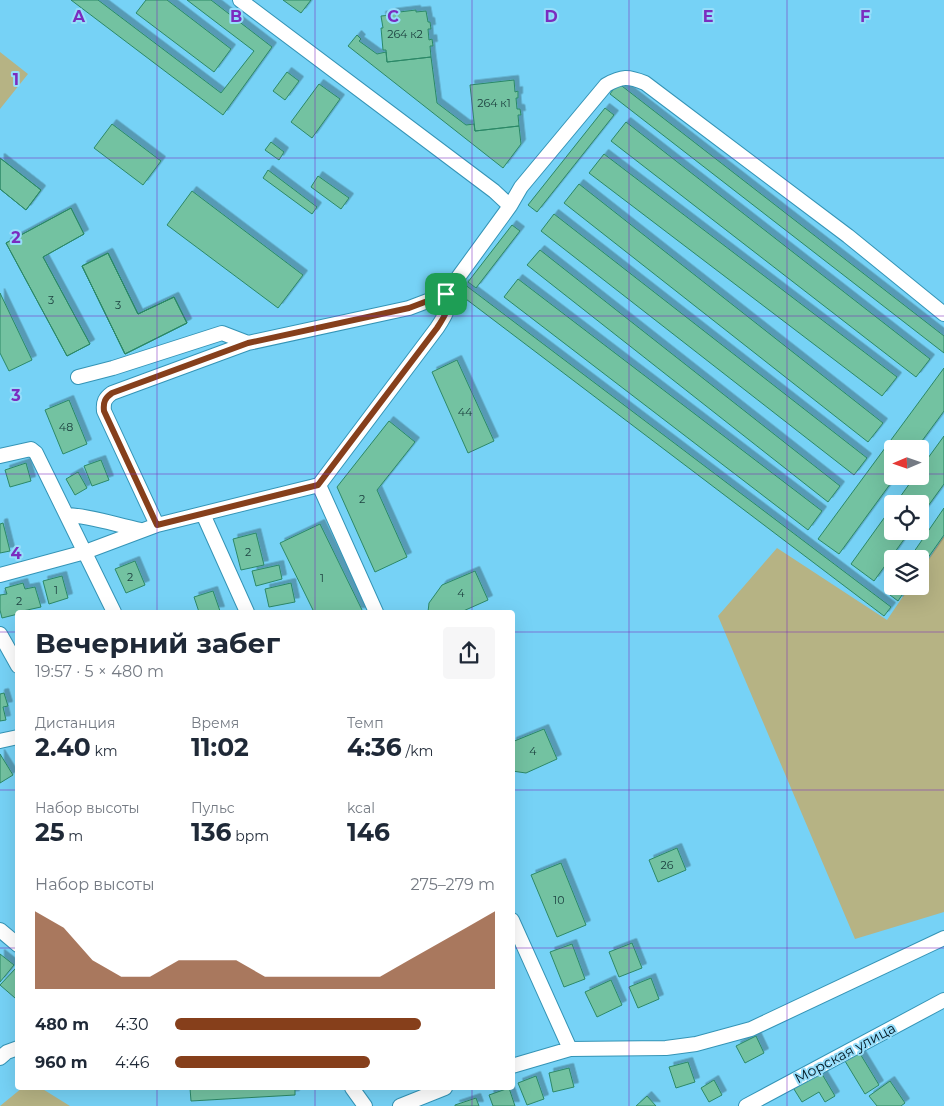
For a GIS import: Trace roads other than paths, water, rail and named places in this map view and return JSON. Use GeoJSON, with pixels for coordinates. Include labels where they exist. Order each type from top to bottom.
{"type":"FeatureCollection","features":[{"type":"Feature","properties":{"kind":"street"},"geometry":{"type":"LineString","coordinates":[[240,0],[494,191],[510,206]]}},
{"type":"Feature","properties":{"kind":"street"},"geometry":{"type":"LineString","coordinates":[[157,525],[104,411],[103,404],[106,397],[112,393],[248,343],[409,308],[448,292],[510,206],[520,187],[606,85],[618,78],[632,77],[645,82],[848,236],[944,314]]}},
{"type":"Feature","properties":{"kind":"street"},"geometry":{"type":"LineString","coordinates":[[0,575],[85,552],[157,525],[318,485],[444,318],[450,303],[448,292]]}},
{"type":"Feature","properties":{"kind":"street"},"geometry":{"type":"LineString","coordinates":[[78,377],[113,368],[222,333],[248,343]]}},
{"type":"Feature","properties":{"kind":"street"},"geometry":{"type":"LineString","coordinates":[[0,456],[31,449],[36,453],[113,610]]}},
{"type":"Feature","properties":{"kind":"street"},"geometry":{"type":"LineString","coordinates":[[318,485],[375,610]]}},
{"type":"Feature","properties":{"kind":"street"},"geometry":{"type":"LineString","coordinates":[[202,514],[247,610]]}},
{"type":"Feature","properties":{"kind":"street"},"geometry":{"type":"LineString","coordinates":[[66,515],[84,515],[118,526],[143,530]]}},
{"type":"Feature","properties":{"kind":"street"},"geometry":{"type":"LineString","coordinates":[[0,634],[15,661]]}},
{"type":"Feature","properties":{"kind":"street"},"geometry":{"type":"LineString","coordinates":[[0,741],[15,738]]}},
{"type":"Feature","properties":{"kind":"street"},"geometry":{"type":"LineString","coordinates":[[515,927],[570,1049]]}},
{"type":"Feature","properties":{"kind":"street"},"geometry":{"type":"LineString","coordinates":[[0,930],[15,942]]}},
{"type":"Feature","properties":{"kind":"street"},"geometry":{"type":"LineString","coordinates":[[515,1065],[570,1049],[666,1048],[727,1037],[750,1029],[944,938]]}},
{"type":"Feature","properties":{"kind":"street","name":"Морская улица"},"geometry":{"type":"LineString","coordinates":[[746,1106],[944,1000]]}},
{"type":"Feature","properties":{"kind":"street"},"geometry":{"type":"LineString","coordinates":[[0,1058],[7,1052],[15,1049]]}},
{"type":"Feature","properties":{"kind":"street"},"geometry":{"type":"LineString","coordinates":[[353,1090],[365,1106]]}},
{"type":"Feature","properties":{"kind":"street"},"geometry":{"type":"LineString","coordinates":[[400,1106],[440,1090]]}}]}
